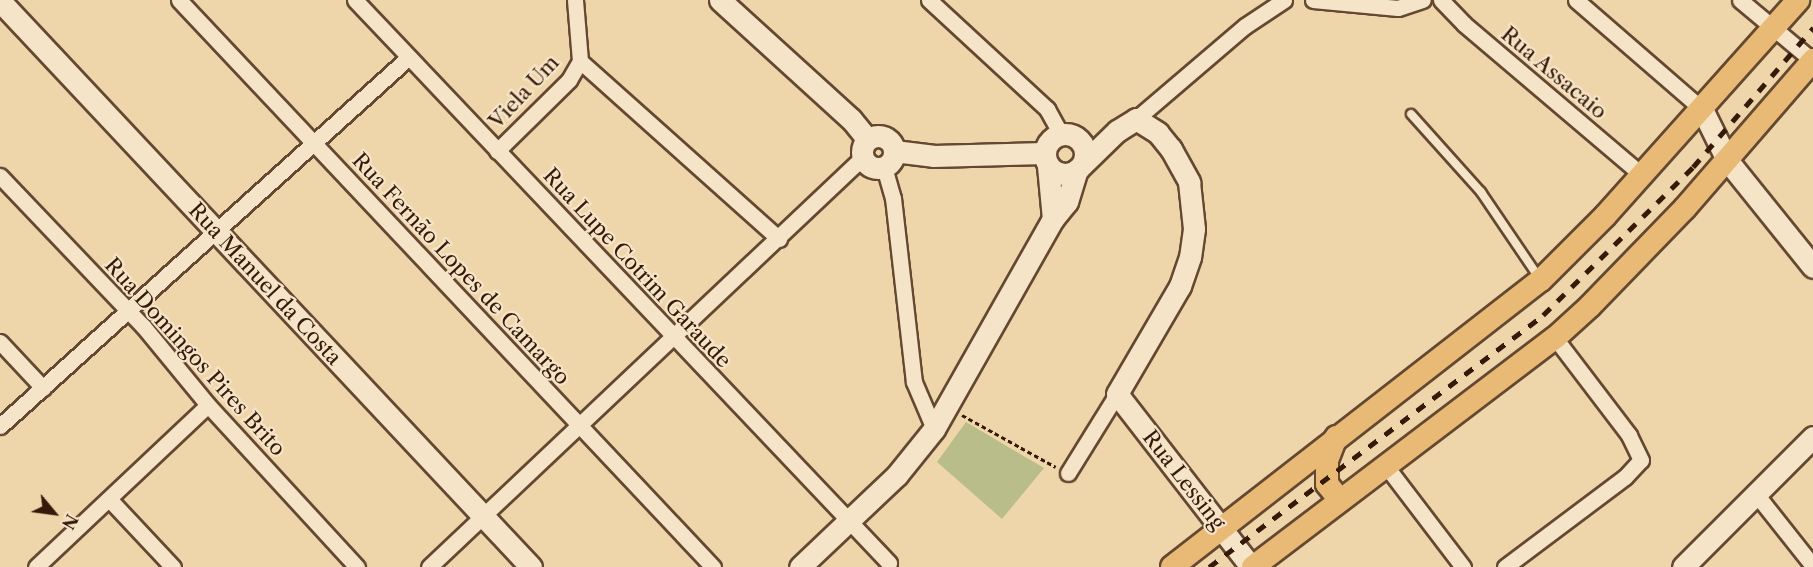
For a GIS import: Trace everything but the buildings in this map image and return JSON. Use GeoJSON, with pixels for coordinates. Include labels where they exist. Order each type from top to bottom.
{"type":"FeatureCollection","features":[{"type":"Feature","properties":{"kind":"main road"},"geometry":{"type":"LineString","coordinates":[[1172,567],[1336,437],[1407,387],[1541,280],[1642,175],[1798,0]]}},
{"type":"Feature","properties":{"kind":"main road"},"geometry":{"type":"LineString","coordinates":[[1252,567],[1555,338],[1646,248],[1727,160],[1813,60]]}},
{"type":"Feature","properties":{"kind":"main road"},"geometry":{"type":"LineString","coordinates":[[1336,437],[1327,461],[1327,484],[1340,500]]}},
{"type":"Feature","properties":{"kind":"street","name":"Rua Fernão Lopes de Camargo"},"geometry":{"type":"LineString","coordinates":[[179,0],[713,567]]}},
{"type":"Feature","properties":{"kind":"street","name":"Rua Lupe Cotrim Garaude"},"geometry":{"type":"LineString","coordinates":[[356,0],[673,338],[889,563]]}},
{"type":"Feature","properties":{"kind":"street"},"geometry":{"type":"LineString","coordinates":[[575,0],[580,61],[779,239]]}},
{"type":"Feature","properties":{"kind":"street"},"geometry":{"type":"LineString","coordinates":[[720,0],[852,119],[873,168],[889,159],[933,156],[1046,160],[1065,174],[1080,167],[1117,131],[1136,119],[1245,26],[1284,0]]}},
{"type":"Feature","properties":{"kind":"street"},"geometry":{"type":"LineString","coordinates":[[800,567],[915,456],[934,429],[1053,219],[1067,202],[1085,152],[1047,109],[929,0]]}},
{"type":"Feature","properties":{"kind":"street"},"geometry":{"type":"LineString","coordinates":[[1313,0],[1398,8],[1423,0]]}},
{"type":"Feature","properties":{"kind":"street","name":"Rua Assacaio"},"geometry":{"type":"LineString","coordinates":[[1442,0],[1464,24],[1642,175]]}},
{"type":"Feature","properties":{"kind":"street"},"geometry":{"type":"LineString","coordinates":[[1576,0],[1702,109],[1727,160],[1813,267]]}},
{"type":"Feature","properties":{"kind":"street"},"geometry":{"type":"LineString","coordinates":[[1740,0],[1813,60]]}},
{"type":"Feature","properties":{"kind":"street","name":"Rua Manuel da Costa"},"geometry":{"type":"LineString","coordinates":[[0,1],[531,567]]}},
{"type":"Feature","properties":{"kind":"street"},"geometry":{"type":"LineString","coordinates":[[0,426],[218,233],[409,57]]}},
{"type":"Feature","properties":{"kind":"street","name":"Viela Um"},"geometry":{"type":"LineString","coordinates":[[497,151],[569,80],[580,61]]}},
{"type":"Feature","properties":{"kind":"street"},"geometry":{"type":"LineString","coordinates":[[1068,473],[1180,286],[1190,257],[1194,229],[1190,182],[1182,166],[1158,133],[1136,119]]}},
{"type":"Feature","properties":{"kind":"street"},"geometry":{"type":"LineString","coordinates":[[1053,219],[1046,160],[1049,141],[1068,135],[1117,131]]}},
{"type":"Feature","properties":{"kind":"street"},"geometry":{"type":"LineString","coordinates":[[429,567],[779,239],[865,148],[882,136],[889,159],[914,382],[934,429]]}},
{"type":"Feature","properties":{"kind":"street","name":"Rua Domingos Pires Brito"},"geometry":{"type":"LineString","coordinates":[[0,176],[129,312],[208,405],[357,567]]}},
{"type":"Feature","properties":{"kind":"street"},"geometry":{"type":"LineString","coordinates":[[1504,567],[1625,477],[1641,460],[1629,435],[1555,338]]}},
{"type":"Feature","properties":{"kind":"street"},"geometry":{"type":"LineString","coordinates":[[0,342],[43,388]]}},
{"type":"Feature","properties":{"kind":"street","name":"Rua Lessing"},"geometry":{"type":"LineString","coordinates":[[1117,394],[1252,567]]}},
{"type":"Feature","properties":{"kind":"street"},"geometry":{"type":"LineString","coordinates":[[36,567],[110,500],[208,405]]}},
{"type":"Feature","properties":{"kind":"street"},"geometry":{"type":"LineString","coordinates":[[1683,567],[1813,437]]}},
{"type":"Feature","properties":{"kind":"street"},"geometry":{"type":"LineString","coordinates":[[1386,466],[1463,567]]}},
{"type":"Feature","properties":{"kind":"street"},"geometry":{"type":"LineString","coordinates":[[1756,494],[1813,566]]}},
{"type":"Feature","properties":{"kind":"street"},"geometry":{"type":"LineString","coordinates":[[110,500],[173,567]]}},
{"type":"Feature","properties":{"kind":"lane"},"geometry":{"type":"LineString","coordinates":[[1411,114],[1482,192],[1541,280]]}},
{"type":"Feature","properties":{"kind":"path"},"geometry":{"type":"LineString","coordinates":[[947,407],[1068,473]]}},
{"type":"Feature","properties":{"kind":"green space"},"geometry":{"type":"Polygon","coordinates":[[[966,422],[1044,468],[1002,519],[937,462],[966,422]]]}},
{"type":"Feature","properties":{"kind":"railway"},"geometry":{"type":"LineString","coordinates":[[1209,567],[1543,315],[1693,167],[1813,28]]}}]}
